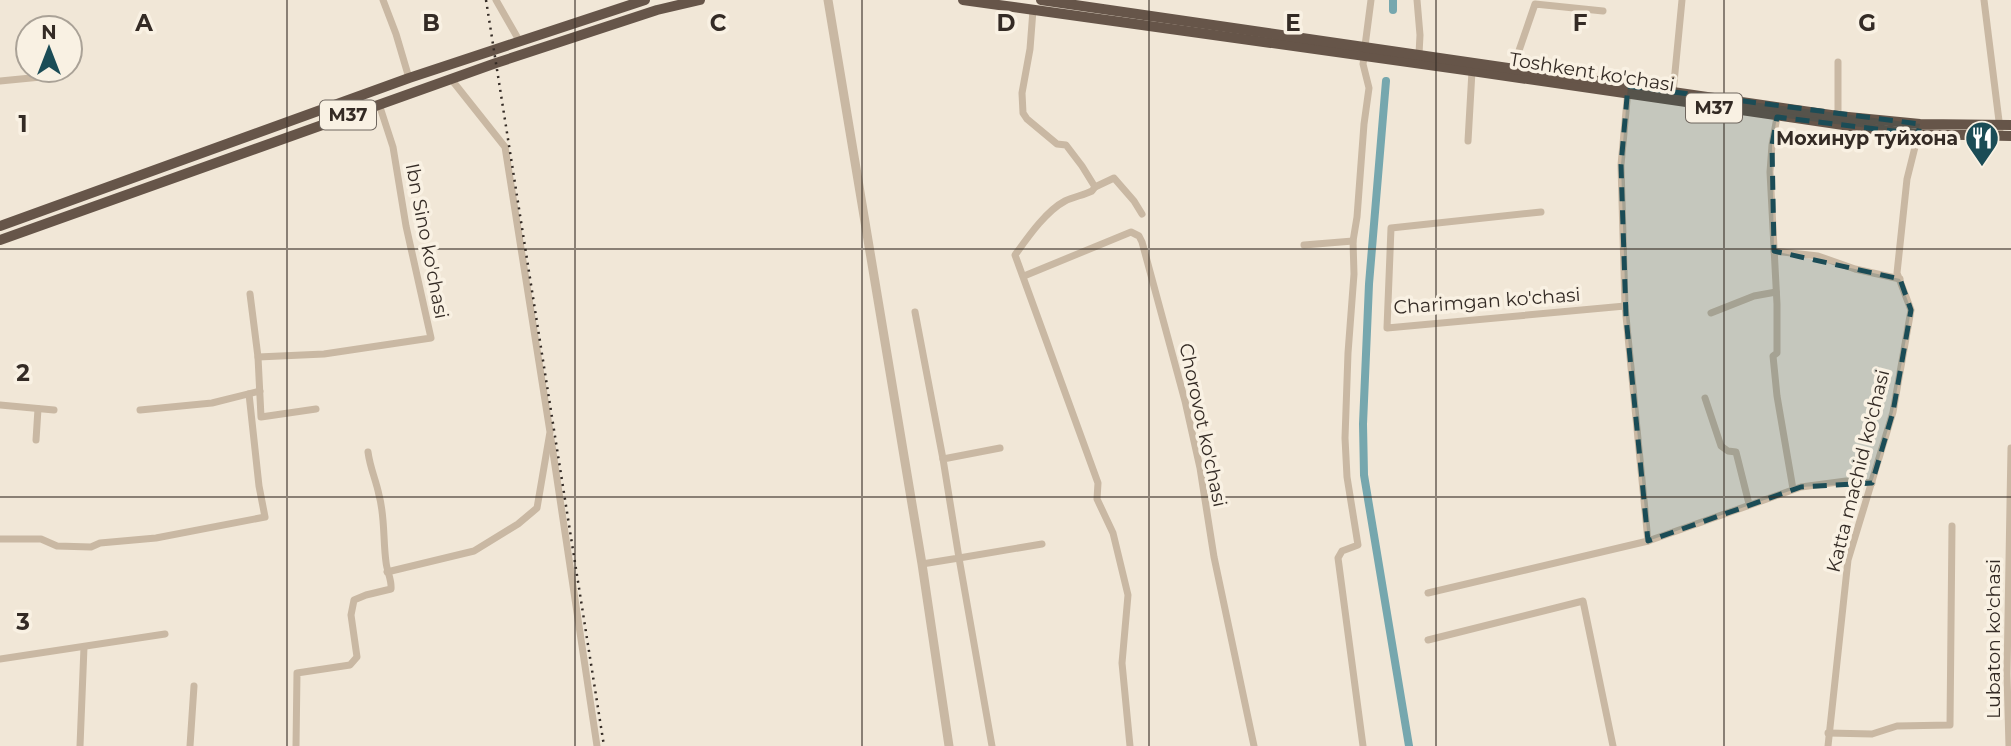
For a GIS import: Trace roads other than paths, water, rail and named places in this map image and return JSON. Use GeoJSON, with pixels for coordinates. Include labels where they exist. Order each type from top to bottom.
{"type":"FeatureCollection","features":[{"type":"Feature","properties":{"kind":"highway","name":"M37"},"geometry":{"type":"LineString","coordinates":[[0,226],[409,78],[645,0]]}},
{"type":"Feature","properties":{"kind":"highway","name":"M37"},"geometry":{"type":"LineString","coordinates":[[0,240],[451,79],[657,10],[700,0]]}},
{"type":"Feature","properties":{"kind":"highway","name":"M37"},"geometry":{"type":"LineString","coordinates":[[962,0],[1419,59]]}},
{"type":"Feature","properties":{"kind":"highway","name":"M37"},"geometry":{"type":"LineString","coordinates":[[1041,0],[1365,52]]}},
{"type":"Feature","properties":{"kind":"highway","name":"Toshkent ko'chasi"},"geometry":{"type":"LineString","coordinates":[[1419,59],[1513,68],[1777,117],[1919,129],[2006,130]]}},
{"type":"Feature","properties":{"kind":"highway","name":"Toshkent ko'chasi"},"geometry":{"type":"LineString","coordinates":[[1419,59],[1472,71],[1673,93],[1919,129]]}},
{"type":"Feature","properties":{"kind":"highway"},"geometry":{"type":"LineString","coordinates":[[307,115],[312,128]]}},
{"type":"Feature","properties":{"kind":"street"},"geometry":{"type":"LineString","coordinates":[[383,0],[409,78]]}},
{"type":"Feature","properties":{"kind":"street"},"geometry":{"type":"LineString","coordinates":[[496,0],[520,42]]}},
{"type":"Feature","properties":{"kind":"street"},"geometry":{"type":"LineString","coordinates":[[828,0],[922,564],[949,746]]}},
{"type":"Feature","properties":{"kind":"street"},"geometry":{"type":"LineString","coordinates":[[1363,746],[1338,558],[1342,551],[1358,545],[1348,487],[1345,438],[1354,274],[1353,241],[1369,88],[1363,64],[1371,0]]}},
{"type":"Feature","properties":{"kind":"street"},"geometry":{"type":"LineString","coordinates":[[1416,0],[1420,35],[1419,59]]}},
{"type":"Feature","properties":{"kind":"street"},"geometry":{"type":"LineString","coordinates":[[1673,93],[1682,0]]}},
{"type":"Feature","properties":{"kind":"street"},"geometry":{"type":"LineString","coordinates":[[1984,0],[2006,130]]}},
{"type":"Feature","properties":{"kind":"street"},"geometry":{"type":"LineString","coordinates":[[1513,68],[1535,4],[1603,11]]}},
{"type":"Feature","properties":{"kind":"street"},"geometry":{"type":"LineString","coordinates":[[1033,10],[1030,49],[1022,93],[1023,113],[1057,144],[1066,145],[1095,187]]}},
{"type":"Feature","properties":{"kind":"street"},"geometry":{"type":"LineString","coordinates":[[1838,62],[1838,116]]}},
{"type":"Feature","properties":{"kind":"street"},"geometry":{"type":"LineString","coordinates":[[1468,141],[1472,71]]}},
{"type":"Feature","properties":{"kind":"street"},"geometry":{"type":"LineString","coordinates":[[451,79],[505,147],[551,432],[597,746]]}},
{"type":"Feature","properties":{"kind":"street"},"geometry":{"type":"LineString","coordinates":[[1628,90],[1621,165],[1625,306],[1648,541]]}},
{"type":"Feature","properties":{"kind":"street","name":"Ibn Sino ko'chasi"},"geometry":{"type":"LineString","coordinates":[[258,357],[324,354],[431,338],[406,226],[393,147],[379,104]]}},
{"type":"Feature","properties":{"kind":"street"},"geometry":{"type":"LineString","coordinates":[[1777,117],[1770,172],[1777,353],[1773,356],[1793,489]]}},
{"type":"Feature","properties":{"kind":"street","name":"Katta machid ko'chasi"},"geometry":{"type":"LineString","coordinates":[[1828,746],[1848,560],[1893,412],[1912,310],[1897,273],[1907,179],[1919,129]]}},
{"type":"Feature","properties":{"kind":"street"},"geometry":{"type":"LineString","coordinates":[[1130,746],[1122,663],[1128,595],[1120,556],[1113,533],[1097,499],[1098,483],[1015,255],[1031,232],[1059,205],[1114,178],[1142,214]]}},
{"type":"Feature","properties":{"kind":"street","name":"Charimgan ko'chasi"},"geometry":{"type":"LineString","coordinates":[[1541,212],[1391,228],[1387,328],[1625,306]]}},
{"type":"Feature","properties":{"kind":"street","name":"Chorovot ko'chasi"},"geometry":{"type":"LineString","coordinates":[[1024,276],[1131,232],[1139,236],[1142,242],[1197,454],[1214,557],[1254,746]]}},
{"type":"Feature","properties":{"kind":"street"},"geometry":{"type":"LineString","coordinates":[[1304,245],[1353,241]]}},
{"type":"Feature","properties":{"kind":"street"},"geometry":{"type":"LineString","coordinates":[[1774,251],[1818,257],[1900,279]]}},
{"type":"Feature","properties":{"kind":"street"},"geometry":{"type":"LineString","coordinates":[[1711,313],[1754,296],[1776,292]]}},
{"type":"Feature","properties":{"kind":"street"},"geometry":{"type":"LineString","coordinates":[[250,294],[258,357],[261,417],[316,409]]}},
{"type":"Feature","properties":{"kind":"street"},"geometry":{"type":"LineString","coordinates":[[915,312],[992,746]]}},
{"type":"Feature","properties":{"kind":"street"},"geometry":{"type":"LineString","coordinates":[[140,410],[212,403],[260,391]]}},
{"type":"Feature","properties":{"kind":"street"},"geometry":{"type":"LineString","coordinates":[[0,539],[41,539],[57,547],[90,547],[100,543],[156,538],[265,517],[249,394]]}},
{"type":"Feature","properties":{"kind":"street"},"geometry":{"type":"LineString","coordinates":[[1705,398],[1721,446],[1736,452],[1749,504]]}},
{"type":"Feature","properties":{"kind":"street"},"geometry":{"type":"LineString","coordinates":[[0,405],[54,410]]}},
{"type":"Feature","properties":{"kind":"street"},"geometry":{"type":"LineString","coordinates":[[36,440],[38,409]]}},
{"type":"Feature","properties":{"kind":"street"},"geometry":{"type":"LineString","coordinates":[[387,572],[474,551],[518,524],[537,508],[551,432]]}},
{"type":"Feature","properties":{"kind":"street"},"geometry":{"type":"LineString","coordinates":[[943,459],[1000,448]]}},
{"type":"Feature","properties":{"kind":"street","name":"Lubaton ko'chasi"},"geometry":{"type":"LineString","coordinates":[[2009,746],[2007,674],[2011,448]]}},
{"type":"Feature","properties":{"kind":"street"},"geometry":{"type":"LineString","coordinates":[[296,746],[297,673],[350,665],[357,657],[351,615],[354,600],[391,589],[380,498],[368,452]]}},
{"type":"Feature","properties":{"kind":"street"},"geometry":{"type":"LineString","coordinates":[[1428,593],[1648,541],[1801,487],[1846,481],[1872,483]]}},
{"type":"Feature","properties":{"kind":"street"},"geometry":{"type":"LineString","coordinates":[[1828,733],[1872,734],[1897,726],[1950,725],[1952,526]]}},
{"type":"Feature","properties":{"kind":"street"},"geometry":{"type":"LineString","coordinates":[[922,564],[1042,544]]}},
{"type":"Feature","properties":{"kind":"street"},"geometry":{"type":"LineString","coordinates":[[1428,640],[1583,601],[1613,746]]}},
{"type":"Feature","properties":{"kind":"street"},"geometry":{"type":"LineString","coordinates":[[0,659],[165,634]]}},
{"type":"Feature","properties":{"kind":"street"},"geometry":{"type":"LineString","coordinates":[[80,746],[84,647]]}},
{"type":"Feature","properties":{"kind":"street"},"geometry":{"type":"LineString","coordinates":[[190,746],[194,686]]}},
{"type":"Feature","properties":{"kind":"waterway"},"geometry":{"type":"LineString","coordinates":[[1393,0],[1393,10]]}},
{"type":"Feature","properties":{"kind":"waterway"},"geometry":{"type":"LineString","coordinates":[[1386,81],[1369,284],[1363,424],[1364,475],[1409,746]]}},
{"type":"Feature","properties":{"kind":"railway"},"geometry":{"type":"LineString","coordinates":[[486,0],[604,746]]}},
{"type":"Feature","properties":{"kind":"place","name":"Мохинур туйхона"},"geometry":{"type":"Point","coordinates":[1982,168]}}]}
